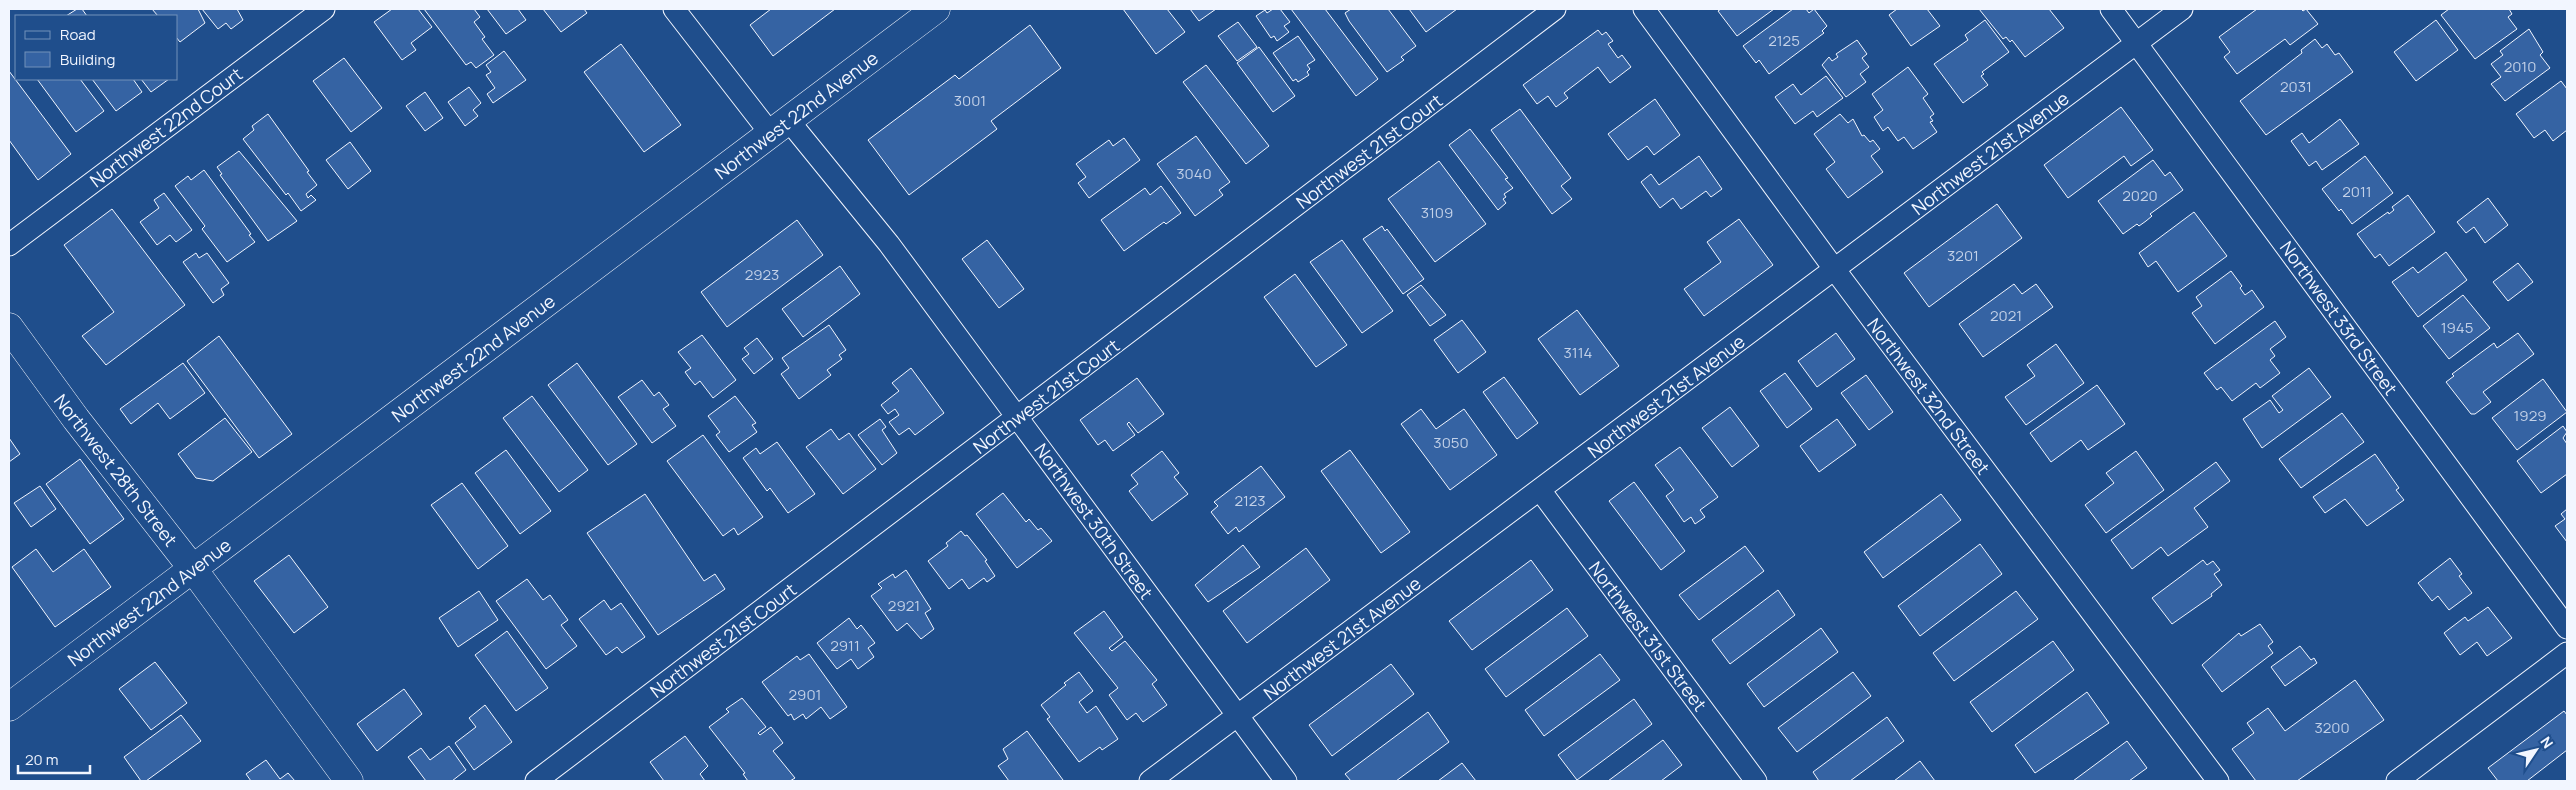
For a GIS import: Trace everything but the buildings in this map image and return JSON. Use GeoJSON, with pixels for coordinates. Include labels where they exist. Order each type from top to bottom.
{"type":"FeatureCollection","features":[{"type":"Feature","properties":{"kind":"main road","name":"Northwest 22nd Avenue"},"geometry":{"type":"LineString","coordinates":[[9,707],[936,9]]}},
{"type":"Feature","properties":{"kind":"main road","name":"Northwest 28th Street"},"geometry":{"type":"LineString","coordinates":[[9,327],[76,419],[193,568],[349,781]]}},
{"type":"Feature","properties":{"kind":"street","name":"Northwest 22nd Court"},"geometry":{"type":"LineString","coordinates":[[9,245],[324,9]]}},
{"type":"Feature","properties":{"kind":"street","name":"Northwest 30th Street"},"geometry":{"type":"LineString","coordinates":[[674,9],[889,244],[1286,781]]}},
{"type":"Feature","properties":{"kind":"street","name":"Northwest 21st Court"},"geometry":{"type":"LineString","coordinates":[[536,781],[1018,418],[1555,9]]}},
{"type":"Feature","properties":{"kind":"street","name":"Northwest 32nd Street"},"geometry":{"type":"LineString","coordinates":[[1644,9],[1835,270],[2218,781]]}},
{"type":"Feature","properties":{"kind":"street","name":"Northwest 33rd Street"},"geometry":{"type":"LineString","coordinates":[[2111,9],[2567,628]]}},
{"type":"Feature","properties":{"kind":"street","name":"Northwest 21st Avenue"},"geometry":{"type":"LineString","coordinates":[[1150,781],[2182,9]]}},
{"type":"Feature","properties":{"kind":"street","name":"Northwest 31st Street"},"geometry":{"type":"LineString","coordinates":[[1540,490],[1756,781]]}},
{"type":"Feature","properties":{"kind":"street"},"geometry":{"type":"LineString","coordinates":[[2397,781],[2567,653]]}}]}
